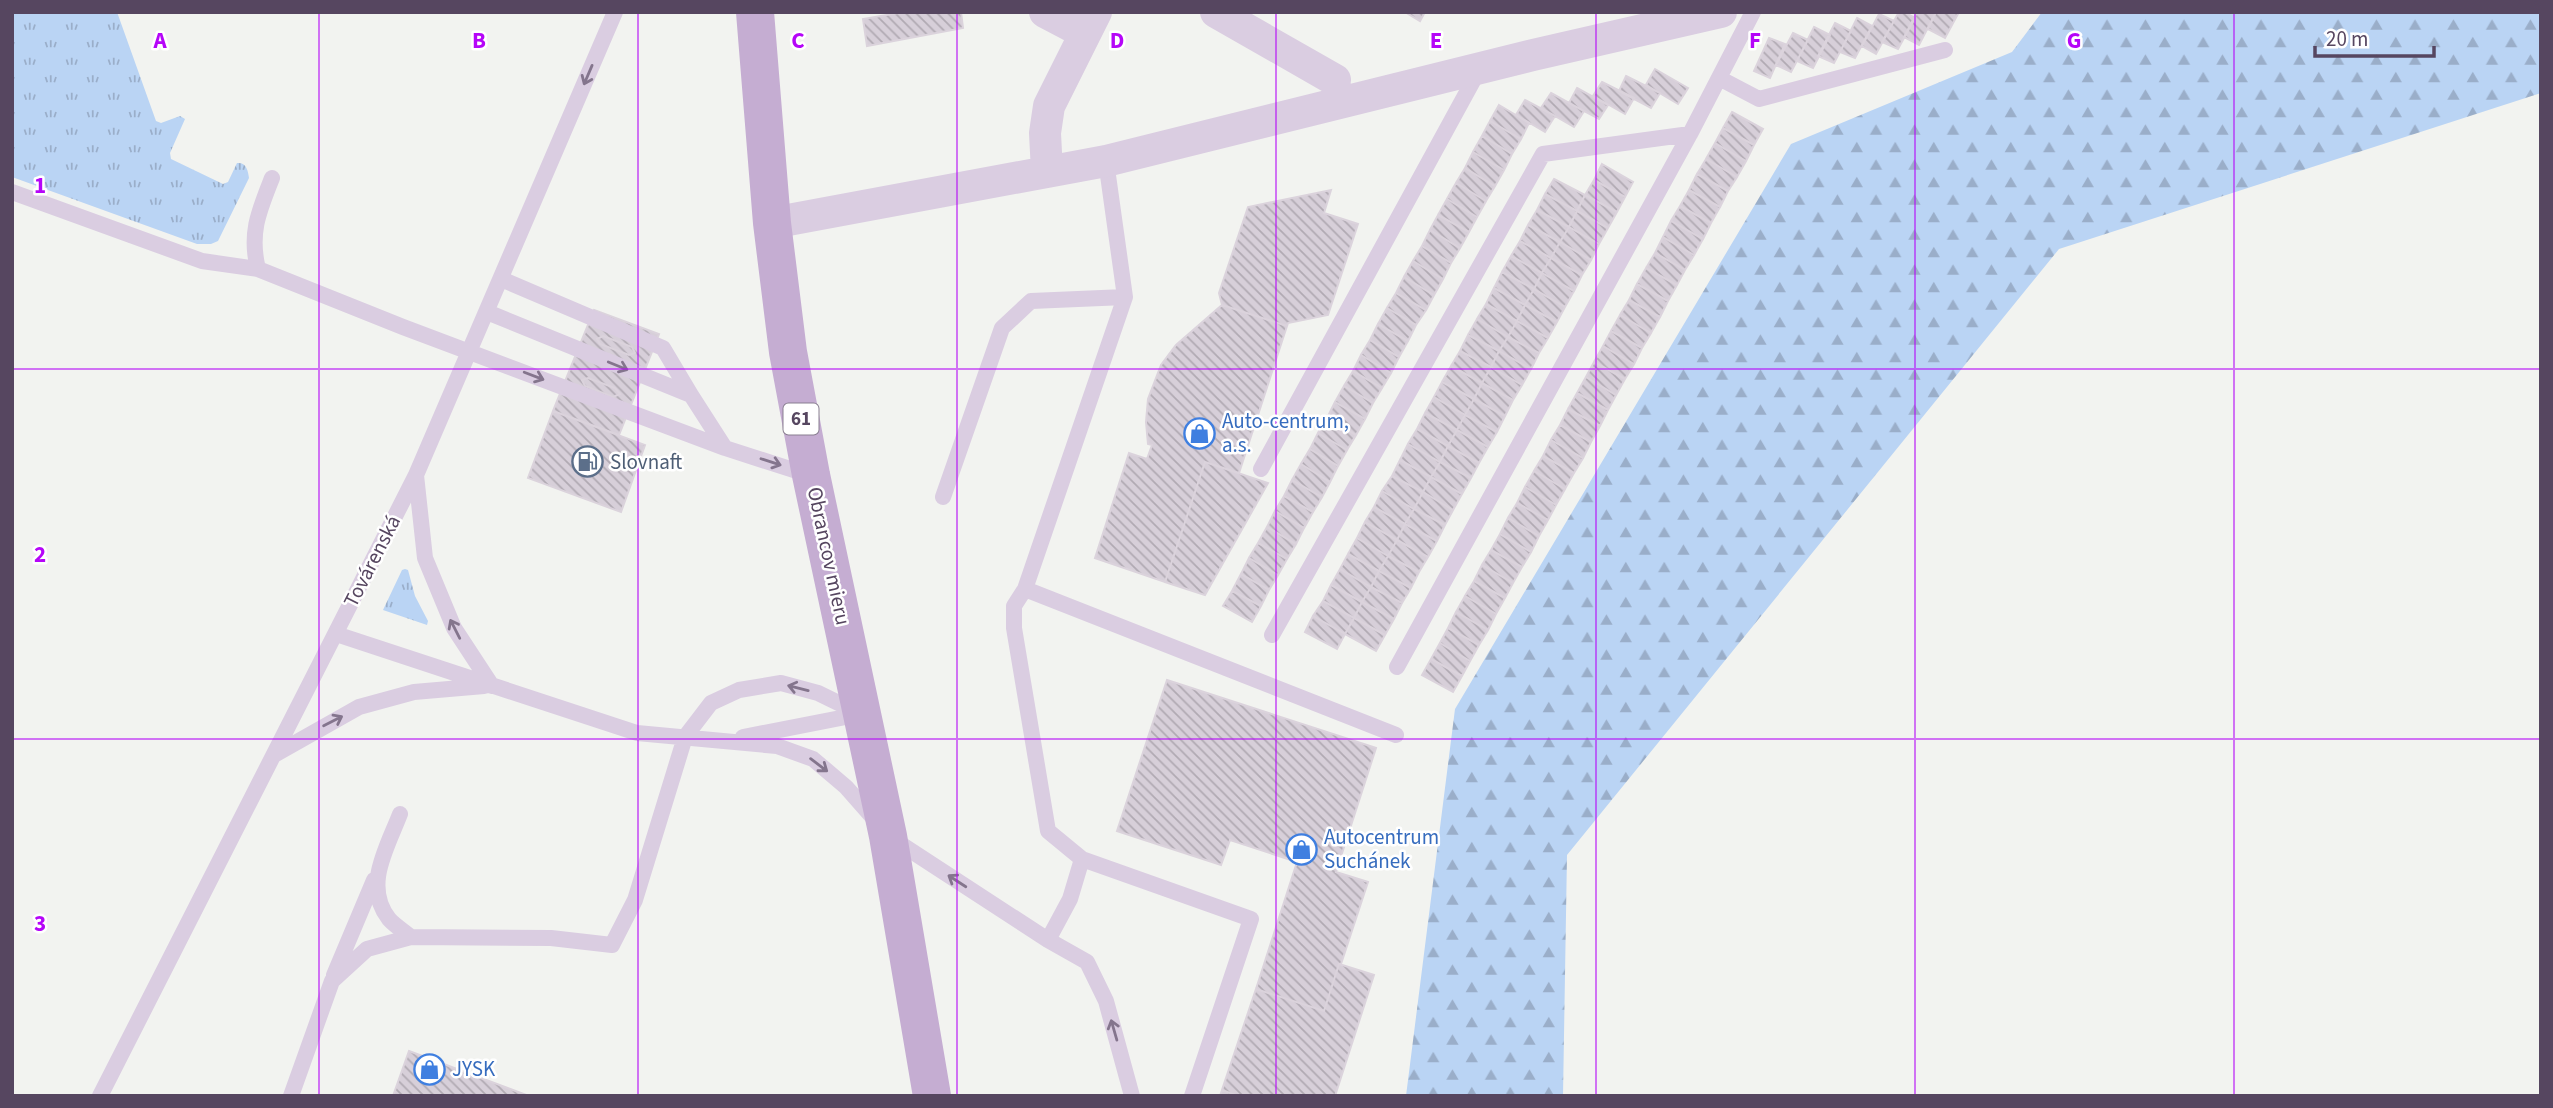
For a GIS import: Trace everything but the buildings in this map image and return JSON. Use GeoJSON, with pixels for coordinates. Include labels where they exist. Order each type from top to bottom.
{"type":"FeatureCollection","features":[{"type":"Feature","properties":{"kind":"main road","name":"Obrancov mieru"},"geometry":{"type":"LineString","coordinates":[[755,12],[772,223],[788,352],[811,475],[888,836],[932,1096]]}},
{"type":"Feature","properties":{"kind":"street"},"geometry":{"type":"LineString","coordinates":[[1045,12],[1090,23],[1049,106],[1045,133],[1047,172]]}},
{"type":"Feature","properties":{"kind":"street"},"geometry":{"type":"LineString","coordinates":[[1216,12],[1335,80]]}},
{"type":"Feature","properties":{"kind":"street"},"geometry":{"type":"LineString","coordinates":[[772,223],[1106,160],[1721,12]]}},
{"type":"Feature","properties":{"kind":"lane","name":"Továrenská"},"geometry":{"type":"LineString","coordinates":[[100,1096],[415,475],[615,12]]}},
{"type":"Feature","properties":{"kind":"lane"},"geometry":{"type":"LineString","coordinates":[[1397,667],[1690,134],[1753,12]]}},
{"type":"Feature","properties":{"kind":"lane"},"geometry":{"type":"LineString","coordinates":[[1719,78],[1759,99],[1945,50]]}},
{"type":"Feature","properties":{"kind":"lane"},"geometry":{"type":"LineString","coordinates":[[1261,469],[1480,68]]}},
{"type":"Feature","properties":{"kind":"lane"},"geometry":{"type":"LineString","coordinates":[[1272,635],[1543,154],[1690,134]]}},
{"type":"Feature","properties":{"kind":"lane"},"geometry":{"type":"LineString","coordinates":[[1106,160],[1125,297],[1025,589],[1014,606],[1014,628],[1048,831],[1082,859],[1251,919],[1192,1096]]}},
{"type":"Feature","properties":{"kind":"lane"},"geometry":{"type":"LineString","coordinates":[[258,268],[254,251],[255,219],[272,178]]}},
{"type":"Feature","properties":{"kind":"lane"},"geometry":{"type":"LineString","coordinates":[[12,192],[202,261],[258,268],[470,352],[725,448],[811,475]]}},
{"type":"Feature","properties":{"kind":"lane"},"geometry":{"type":"LineString","coordinates":[[501,279],[663,348],[725,448]]}},
{"type":"Feature","properties":{"kind":"lane"},"geometry":{"type":"LineString","coordinates":[[943,498],[1002,328],[1031,301],[1125,297]]}},
{"type":"Feature","properties":{"kind":"lane"},"geometry":{"type":"LineString","coordinates":[[487,313],[691,395]]}},
{"type":"Feature","properties":{"kind":"lane"},"geometry":{"type":"LineString","coordinates":[[415,475],[425,558],[454,628],[492,686]]}},
{"type":"Feature","properties":{"kind":"lane"},"geometry":{"type":"LineString","coordinates":[[1025,589],[1396,735]]}},
{"type":"Feature","properties":{"kind":"lane"},"geometry":{"type":"LineString","coordinates":[[335,634],[637,733],[777,746],[813,759],[846,787],[888,836],[1048,940],[1087,962],[1106,1001],[1132,1096]]}},
{"type":"Feature","properties":{"kind":"lane"},"geometry":{"type":"LineString","coordinates":[[332,981],[367,949],[411,937],[551,938],[612,945],[635,900],[685,737],[711,704],[738,690],[781,684],[818,693],[861,714]]}},
{"type":"Feature","properties":{"kind":"lane"},"geometry":{"type":"LineString","coordinates":[[274,755],[359,707],[414,692],[492,686]]}},
{"type":"Feature","properties":{"kind":"lane"},"geometry":{"type":"LineString","coordinates":[[731,740],[861,714]]}},
{"type":"Feature","properties":{"kind":"lane"},"geometry":{"type":"LineString","coordinates":[[291,1096],[332,981],[400,814]]}},
{"type":"Feature","properties":{"kind":"lane"},"geometry":{"type":"LineString","coordinates":[[1048,940],[1070,899],[1082,859]]}},
{"type":"Feature","properties":{"kind":"lane"},"geometry":{"type":"LineString","coordinates":[[377,872],[377,898],[390,920],[411,937]]}},
{"type":"Feature","properties":{"kind":"green space"},"geometry":{"type":"Polygon","coordinates":[[[12,12],[117,12],[156,121],[161,123],[180,116],[185,119],[170,153],[171,159],[223,184],[228,182],[237,163],[243,164],[247,169],[249,178],[218,241],[197,244],[12,177],[12,12]]]}},
{"type":"Feature","properties":{"kind":"green space"},"geometry":{"type":"Polygon","coordinates":[[[2042,12],[2541,12],[2541,93],[2059,249],[1567,855],[1563,1096],[1406,1096],[1455,709],[1791,144],[2012,52],[2042,12]]]}},
{"type":"Feature","properties":{"kind":"green space"},"geometry":{"type":"Polygon","coordinates":[[[402,570],[408,570],[415,596],[428,621],[427,625],[383,610],[402,570]]]}},
{"type":"Feature","properties":{"kind":"place","name":"Auto-centrum, a.s."},"geometry":{"type":"Point","coordinates":[1199,433]}},
{"type":"Feature","properties":{"kind":"place","name":"Slovnaft"},"geometry":{"type":"Point","coordinates":[587,462]}},
{"type":"Feature","properties":{"kind":"place","name":"Autocentrum Suchánek"},"geometry":{"type":"Point","coordinates":[1301,849]}},
{"type":"Feature","properties":{"kind":"place","name":"JYSK"},"geometry":{"type":"Point","coordinates":[429,1069]}}]}
